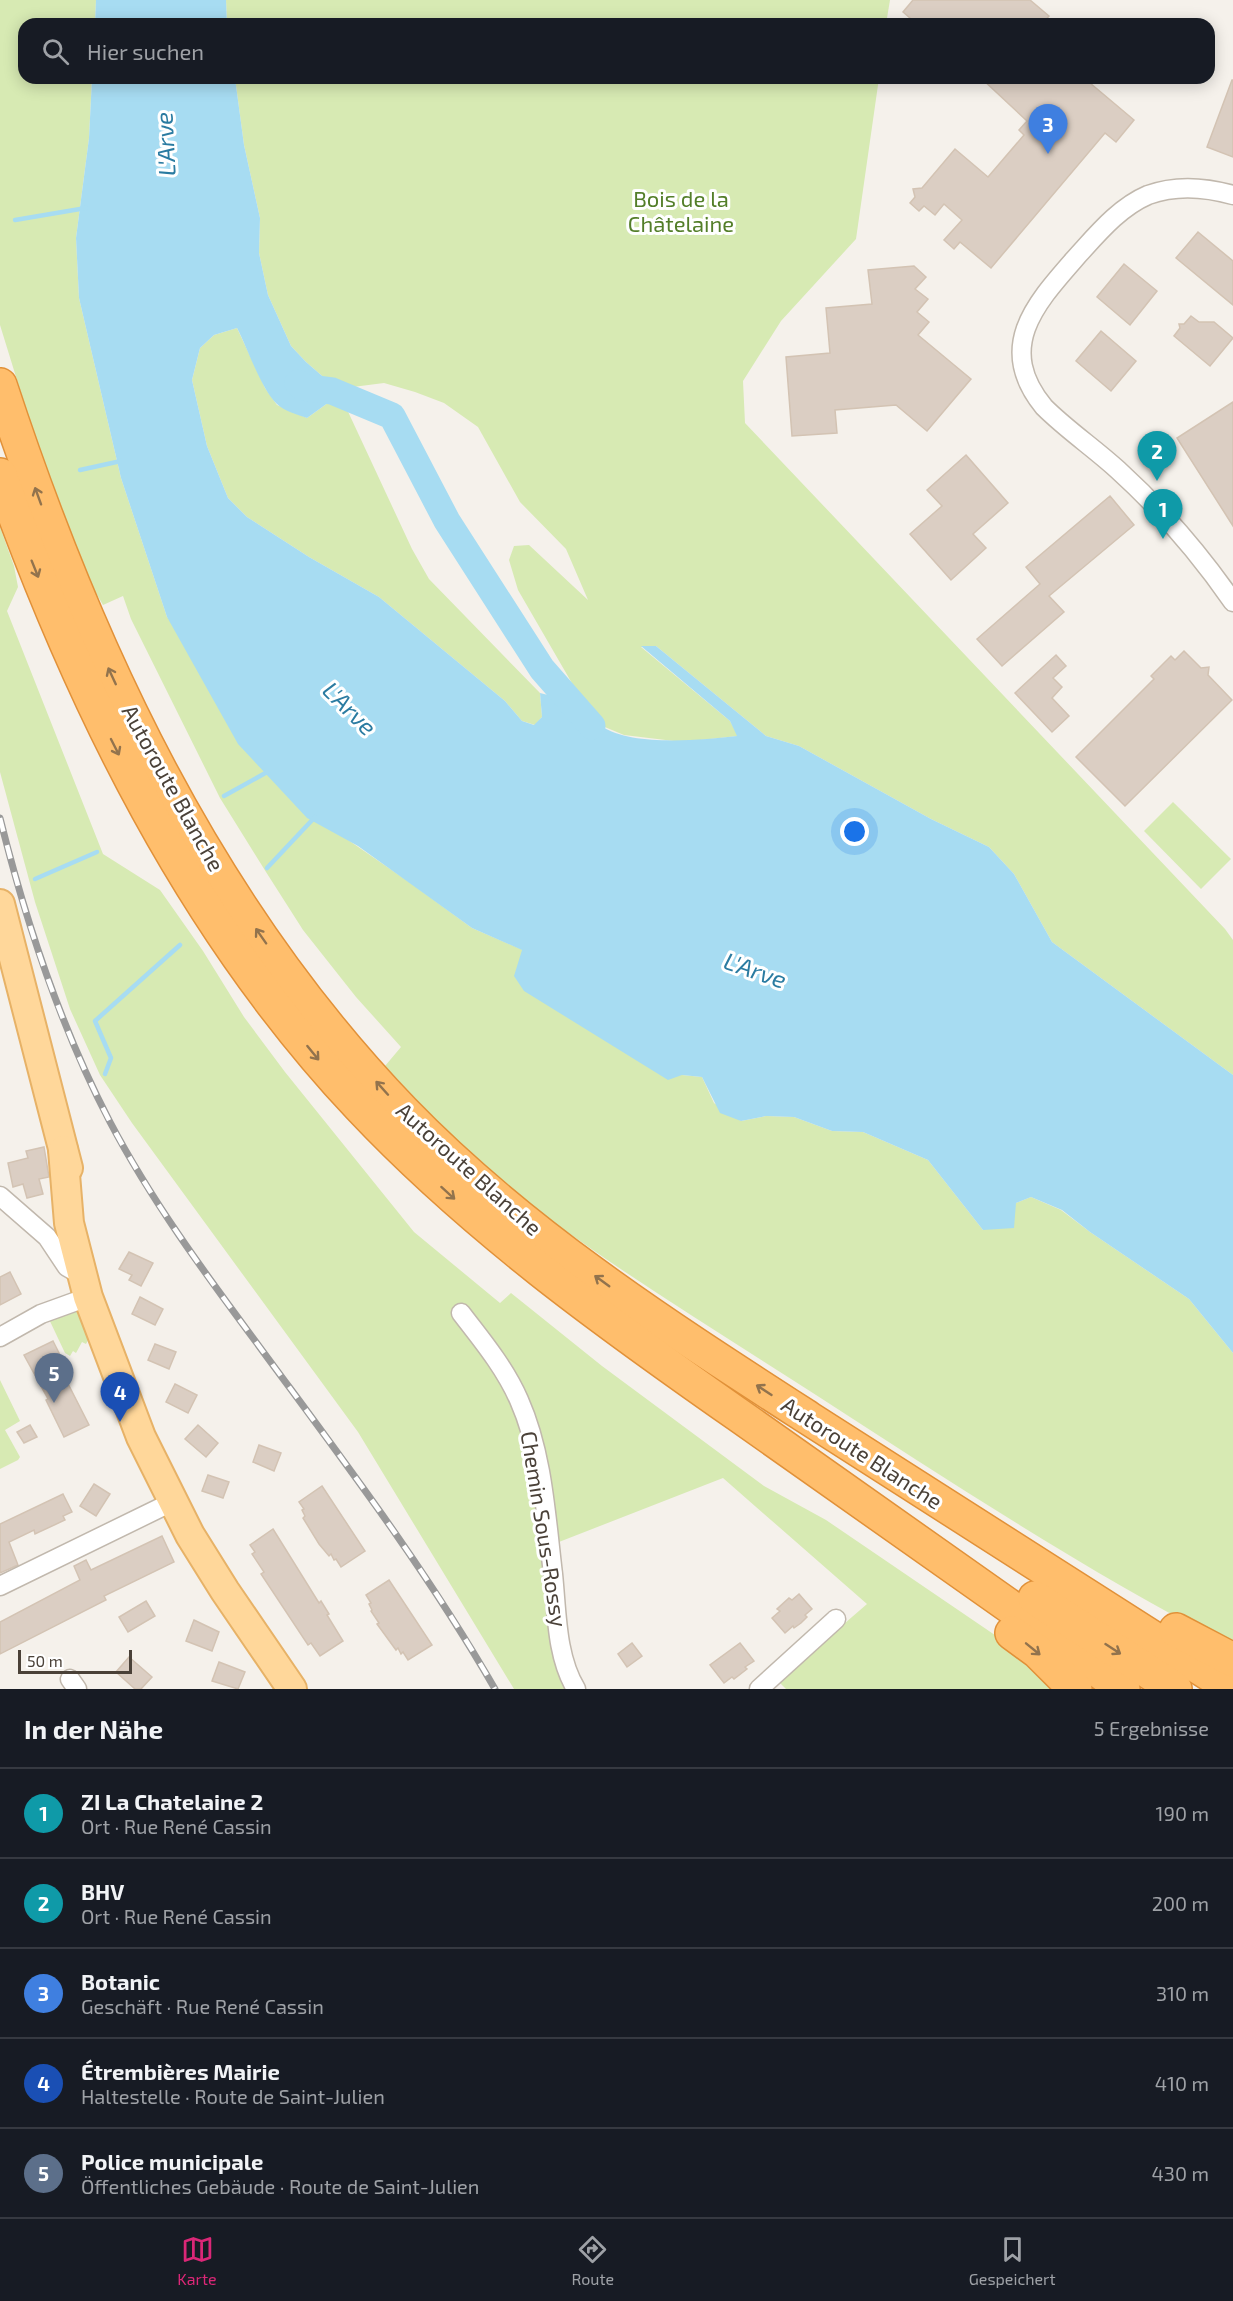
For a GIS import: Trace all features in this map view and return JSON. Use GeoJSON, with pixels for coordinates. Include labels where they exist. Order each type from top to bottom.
{"type":"FeatureCollection","features":[{"type":"Feature","properties":{"kind":"highway","name":"Autoroute Blanche"},"geometry":{"type":"LineString","coordinates":[[0,385],[46,518],[78,599],[127,708],[153,759],[238,904],[326,1023],[360,1064],[443,1151],[519,1218],[556,1247],[679,1334],[972,1524],[1233,1689]]}},
{"type":"Feature","properties":{"kind":"highway","name":"Autoroute Blanche"},"geometry":{"type":"LineString","coordinates":[[0,475],[49,603],[102,722],[169,847],[207,909],[276,1008],[341,1086],[416,1163],[540,1271],[674,1370],[1063,1644],[1123,1689]]}},
{"type":"Feature","properties":{"kind":"highway"},"geometry":{"type":"LineString","coordinates":[[473,1215],[558,1295],[647,1370],[994,1619],[1038,1652],[1075,1689]]}},
{"type":"Feature","properties":{"kind":"highway"},"geometry":{"type":"LineString","coordinates":[[674,1370],[1175,1689]]}},
{"type":"Feature","properties":{"kind":"highway"},"geometry":{"type":"LineString","coordinates":[[972,1524],[1233,1660]]}},
{"type":"Feature","properties":{"kind":"main road"},"geometry":{"type":"LineString","coordinates":[[0,904],[63,1150],[69,1223],[110,1351],[141,1437],[172,1502],[225,1591],[292,1689]]}},
{"type":"Feature","properties":{"kind":"street"},"geometry":{"type":"LineString","coordinates":[[1233,195],[1201,188],[1170,189],[1148,195],[1118,214],[1090,242],[1040,300],[1026,324],[1021,348],[1021,361],[1028,382],[1044,407],[1141,491],[1193,547],[1233,602]]}},
{"type":"Feature","properties":{"kind":"street"},"geometry":{"type":"LineString","coordinates":[[0,1196],[47,1237],[67,1267],[90,1287],[0,1337]]}},
{"type":"Feature","properties":{"kind":"street","name":"Chemin Sous-Rossy"},"geometry":{"type":"LineString","coordinates":[[461,1313],[508,1378],[531,1431],[546,1520],[561,1648],[567,1671],[576,1689]]}},
{"type":"Feature","properties":{"kind":"street"},"geometry":{"type":"LineString","coordinates":[[0,1586],[172,1502]]}},
{"type":"Feature","properties":{"kind":"street"},"geometry":{"type":"LineString","coordinates":[[759,1689],[836,1619]]}},
{"type":"Feature","properties":{"kind":"green space"},"geometry":{"type":"Polygon","coordinates":[[[0,0],[96,0],[95,18],[18,18],[18,84],[92,84],[89,138],[76,238],[79,298],[121,478],[167,617],[338,833],[472,928],[523,950],[682,1075],[702,1077],[714,1103],[741,1121],[766,1116],[794,1117],[832,1131],[863,1132],[928,1160],[983,1230],[1016,1203],[1031,1197],[1061,1210],[1189,1299],[1233,1353],[1233,1647],[1126,1589],[1022,1526],[617,1266],[552,1221],[507,1186],[445,1128],[385,1066],[401,1047],[356,997],[303,930],[220,798],[131,619],[123,596],[103,605],[89,581],[64,520],[0,325],[0,0]]]}},
{"type":"Feature","properties":{"kind":"green space"},"geometry":{"type":"Polygon","coordinates":[[[226,0],[890,0],[887,18],[227,18],[226,0]]]}},
{"type":"Feature","properties":{"kind":"green space","name":"Bois de la Châtelaine"},"geometry":{"type":"Polygon","coordinates":[[[236,84],[878,84],[856,239],[781,321],[743,381],[745,423],[1225,929],[1233,940],[1233,1075],[1052,942],[1014,874],[989,847],[931,819],[799,746],[766,736],[656,646],[641,647],[730,721],[738,736],[682,742],[624,735],[600,725],[584,704],[518,590],[509,560],[514,546],[529,545],[588,600],[566,549],[520,502],[478,427],[444,403],[415,392],[384,383],[345,388],[328,381],[291,346],[268,295],[259,253],[260,218],[244,145],[236,84]]]}},
{"type":"Feature","properties":{"kind":"green space"},"geometry":{"type":"Polygon","coordinates":[[[237,328],[265,388],[277,405],[307,418],[332,400],[344,403],[412,549],[429,579],[540,693],[542,717],[535,725],[522,721],[505,701],[379,597],[309,557],[247,517],[228,498],[207,446],[192,380],[200,348],[214,335],[237,328]]]}},
{"type":"Feature","properties":{"kind":"green space"},"geometry":{"type":"Polygon","coordinates":[[[0,527],[14,566],[18,587],[7,611],[103,854],[160,890],[203,951],[244,1017],[285,1072],[414,1232],[500,1303],[511,1293],[602,1366],[764,1486],[826,1520],[1011,1646],[1059,1689],[786,1689],[778,1681],[867,1604],[723,1478],[541,1549],[554,1656],[565,1689],[514,1689],[358,1432],[132,1123],[100,1075],[70,1009],[35,902],[0,772],[0,527]]]}},
{"type":"Feature","properties":{"kind":"green space"},"geometry":{"type":"Polygon","coordinates":[[[1173,802],[1231,859],[1201,889],[1144,831],[1173,802]]]}},
{"type":"Feature","properties":{"kind":"green space"},"geometry":{"type":"Polygon","coordinates":[[[81,1305],[92,1333],[86,1344],[82,1342],[76,1353],[73,1351],[70,1356],[65,1353],[48,1317],[81,1305]]]}},
{"type":"Feature","properties":{"kind":"green space"},"geometry":{"type":"Polygon","coordinates":[[[0,1380],[20,1421],[5,1430],[20,1457],[0,1469],[0,1380]]]}},
{"type":"Feature","properties":{"kind":"water"},"geometry":{"type":"Polygon","coordinates":[[[96,0],[226,0],[227,18],[95,18],[96,0]]]}},
{"type":"Feature","properties":{"kind":"water"},"geometry":{"type":"Polygon","coordinates":[[[92,84],[236,84],[244,145],[260,218],[259,253],[268,295],[291,346],[328,381],[332,391],[332,400],[307,418],[283,409],[271,398],[237,328],[214,335],[200,348],[192,380],[207,446],[228,498],[247,517],[309,557],[379,597],[505,701],[522,721],[534,725],[542,717],[540,693],[584,704],[601,726],[631,737],[667,740],[737,736],[730,721],[641,646],[656,646],[766,736],[799,746],[931,819],[989,847],[1014,874],[1052,942],[1233,1075],[1233,1353],[1189,1299],[1090,1232],[1062,1210],[1031,1197],[1016,1203],[1014,1228],[983,1230],[928,1160],[863,1132],[832,1131],[794,1117],[766,1116],[741,1121],[720,1113],[702,1077],[682,1075],[668,1080],[524,991],[514,976],[522,950],[472,928],[358,846],[307,818],[238,744],[167,617],[121,478],[79,298],[76,238],[89,138],[92,84]]]}},
{"type":"Feature","properties":{"kind":"building"},"geometry":{"type":"Polygon","coordinates":[[[913,0],[1030,0],[1049,16],[1047,18],[910,18],[903,12],[913,0]]]}},
{"type":"Feature","properties":{"kind":"building"},"geometry":{"type":"Polygon","coordinates":[[[1233,80],[1233,157],[1207,147],[1233,80]]]}},
{"type":"Feature","properties":{"kind":"building"},"geometry":{"type":"Polygon","coordinates":[[[987,84],[1091,84],[1134,120],[1116,142],[1105,133],[991,268],[960,242],[954,249],[944,240],[962,220],[944,204],[935,215],[924,206],[919,211],[910,203],[915,197],[913,189],[922,188],[955,149],[988,177],[1024,135],[1019,130],[1027,121],[987,84]]]}},
{"type":"Feature","properties":{"kind":"building"},"geometry":{"type":"Polygon","coordinates":[[[1198,232],[1233,261],[1233,305],[1176,258],[1198,232]]]}},
{"type":"Feature","properties":{"kind":"building"},"geometry":{"type":"Polygon","coordinates":[[[1124,264],[1157,291],[1130,325],[1097,297],[1124,264]]]}},
{"type":"Feature","properties":{"kind":"building"},"geometry":{"type":"Polygon","coordinates":[[[914,266],[926,277],[915,289],[928,299],[917,312],[929,322],[918,335],[971,379],[927,431],[896,405],[835,410],[837,433],[792,436],[786,357],[830,353],[826,308],[872,304],[868,270],[914,266]]]}},
{"type":"Feature","properties":{"kind":"building"},"geometry":{"type":"Polygon","coordinates":[[[1191,316],[1199,322],[1214,322],[1233,338],[1210,366],[1174,336],[1180,328],[1179,324],[1184,324],[1191,316]]]}},
{"type":"Feature","properties":{"kind":"building"},"geometry":{"type":"Polygon","coordinates":[[[1101,331],[1136,361],[1111,391],[1076,361],[1101,331]]]}},
{"type":"Feature","properties":{"kind":"building"},"geometry":{"type":"Polygon","coordinates":[[[1233,402],[1233,526],[1177,438],[1233,402]]]}},
{"type":"Feature","properties":{"kind":"building"},"geometry":{"type":"Polygon","coordinates":[[[966,455],[1008,503],[973,534],[986,548],[951,580],[910,534],[942,506],[927,490],[966,455]]]}},
{"type":"Feature","properties":{"kind":"building"},"geometry":{"type":"Polygon","coordinates":[[[1110,496],[1134,525],[1049,596],[1064,612],[1002,666],[977,639],[1040,584],[1026,567],[1110,496]]]}},
{"type":"Feature","properties":{"kind":"building"},"geometry":{"type":"Polygon","coordinates":[[[1184,651],[1201,668],[1209,667],[1208,675],[1232,700],[1125,806],[1076,757],[1154,679],[1151,676],[1171,656],[1175,660],[1184,651]]]}},
{"type":"Feature","properties":{"kind":"building"},"geometry":{"type":"Polygon","coordinates":[[[1056,655],[1066,666],[1053,678],[1062,687],[1052,698],[1069,716],[1052,732],[1015,693],[1056,655]]]}},
{"type":"Feature","properties":{"kind":"building"},"geometry":{"type":"Polygon","coordinates":[[[44,1147],[49,1177],[39,1179],[43,1194],[27,1198],[23,1184],[13,1187],[8,1163],[28,1158],[26,1151],[44,1147]]]}},
{"type":"Feature","properties":{"kind":"building"},"geometry":{"type":"Polygon","coordinates":[[[129,1252],[153,1263],[141,1286],[129,1280],[132,1275],[119,1269],[129,1252]]]}},
{"type":"Feature","properties":{"kind":"building"},"geometry":{"type":"Polygon","coordinates":[[[10,1272],[21,1294],[0,1305],[0,1277],[10,1272]]]}},
{"type":"Feature","properties":{"kind":"building"},"geometry":{"type":"Polygon","coordinates":[[[140,1297],[163,1309],[155,1325],[132,1314],[140,1297]]]}},
{"type":"Feature","properties":{"kind":"building"},"geometry":{"type":"Polygon","coordinates":[[[53,1341],[65,1365],[60,1368],[89,1425],[64,1437],[46,1400],[48,1399],[24,1355],[53,1341]]]}},
{"type":"Feature","properties":{"kind":"building"},"geometry":{"type":"Polygon","coordinates":[[[155,1344],[176,1352],[169,1369],[148,1360],[155,1344]]]}},
{"type":"Feature","properties":{"kind":"building"},"geometry":{"type":"Polygon","coordinates":[[[175,1384],[197,1395],[188,1413],[166,1402],[175,1384]]]}},
{"type":"Feature","properties":{"kind":"building"},"geometry":{"type":"Polygon","coordinates":[[[30,1425],[37,1437],[24,1443],[17,1432],[30,1425]]]}},
{"type":"Feature","properties":{"kind":"building"},"geometry":{"type":"Polygon","coordinates":[[[198,1425],[218,1443],[206,1457],[185,1439],[198,1425]]]}},
{"type":"Feature","properties":{"kind":"building"},"geometry":{"type":"Polygon","coordinates":[[[259,1445],[281,1453],[274,1471],[253,1462],[259,1445]]]}},
{"type":"Feature","properties":{"kind":"building"},"geometry":{"type":"Polygon","coordinates":[[[208,1475],[229,1482],[223,1498],[202,1491],[208,1475]]]}},
{"type":"Feature","properties":{"kind":"building"},"geometry":{"type":"Polygon","coordinates":[[[94,1484],[110,1494],[96,1516],[80,1506],[94,1484]]]}},
{"type":"Feature","properties":{"kind":"building"},"geometry":{"type":"Polygon","coordinates":[[[322,1486],[365,1551],[341,1567],[336,1559],[334,1560],[331,1554],[329,1556],[319,1544],[303,1518],[305,1516],[302,1510],[304,1509],[299,1502],[322,1486]]]}},
{"type":"Feature","properties":{"kind":"building"},"geometry":{"type":"Polygon","coordinates":[[[63,1494],[72,1512],[63,1516],[65,1520],[35,1534],[34,1530],[9,1542],[18,1565],[0,1573],[0,1524],[63,1494]]]}},
{"type":"Feature","properties":{"kind":"building"},"geometry":{"type":"Polygon","coordinates":[[[273,1529],[319,1603],[321,1601],[343,1641],[320,1656],[311,1643],[308,1645],[261,1574],[264,1572],[252,1554],[255,1552],[250,1545],[273,1529]]]}},
{"type":"Feature","properties":{"kind":"building"},"geometry":{"type":"Polygon","coordinates":[[[162,1536],[174,1562],[104,1596],[106,1600],[0,1654],[0,1622],[80,1580],[74,1566],[86,1560],[91,1570],[162,1536]]]}},
{"type":"Feature","properties":{"kind":"building"},"geometry":{"type":"Polygon","coordinates":[[[389,1580],[432,1645],[408,1660],[403,1652],[401,1654],[398,1648],[396,1650],[377,1624],[379,1623],[371,1611],[369,1604],[371,1603],[366,1595],[389,1580]]]}},
{"type":"Feature","properties":{"kind":"building"},"geometry":{"type":"Polygon","coordinates":[[[799,1594],[812,1609],[801,1623],[785,1633],[772,1618],[780,1611],[777,1609],[789,1598],[792,1600],[799,1594]]]}},
{"type":"Feature","properties":{"kind":"building"},"geometry":{"type":"Polygon","coordinates":[[[146,1601],[155,1616],[128,1632],[119,1617],[146,1601]]]}},
{"type":"Feature","properties":{"kind":"building"},"geometry":{"type":"Polygon","coordinates":[[[194,1620],[219,1632],[212,1651],[186,1641],[194,1620]]]}},
{"type":"Feature","properties":{"kind":"building"},"geometry":{"type":"Polygon","coordinates":[[[632,1643],[642,1656],[627,1667],[618,1654],[632,1643]]]}},
{"type":"Feature","properties":{"kind":"building"},"geometry":{"type":"Polygon","coordinates":[[[740,1643],[754,1661],[734,1679],[732,1677],[724,1683],[710,1665],[740,1643]]]}},
{"type":"Feature","properties":{"kind":"building"},"geometry":{"type":"Polygon","coordinates":[[[129,1657],[152,1677],[141,1689],[135,1689],[116,1672],[129,1657]]]}},
{"type":"Feature","properties":{"kind":"building"},"geometry":{"type":"Polygon","coordinates":[[[219,1662],[245,1672],[238,1689],[212,1681],[219,1662]]]}},
{"type":"Feature","properties":{"kind":"waterway"},"geometry":{"type":"LineString","coordinates":[[15,220],[86,208]]}},
{"type":"Feature","properties":{"kind":"waterway","name":"L'Arve"},"geometry":{"type":"LineString","coordinates":[[298,383],[302,387],[332,391],[392,416],[447,521],[542,669],[592,726]]}},
{"type":"Feature","properties":{"kind":"waterway"},"geometry":{"type":"LineString","coordinates":[[80,470],[121,461]]}},
{"type":"Feature","properties":{"kind":"waterway"},"geometry":{"type":"LineString","coordinates":[[224,796],[269,771]]}},
{"type":"Feature","properties":{"kind":"waterway"},"geometry":{"type":"LineString","coordinates":[[267,868],[315,817]]}},
{"type":"Feature","properties":{"kind":"waterway"},"geometry":{"type":"LineString","coordinates":[[35,879],[97,852]]}},
{"type":"Feature","properties":{"kind":"waterway"},"geometry":{"type":"LineString","coordinates":[[105,1074],[111,1058],[95,1021],[180,945]]}},
{"type":"Feature","properties":{"kind":"railway"},"geometry":{"type":"LineString","coordinates":[[0,818],[33,935],[60,1011],[92,1086],[126,1151],[198,1262],[411,1555],[495,1689]]}},
{"type":"Feature","properties":{"kind":"place","name":"Botanic"},"geometry":{"type":"Point","coordinates":[1048,154]}},
{"type":"Feature","properties":{"kind":"place","name":"BHV"},"geometry":{"type":"Point","coordinates":[1157,481]}},
{"type":"Feature","properties":{"kind":"place","name":"ZI La Chatelaine 2"},"geometry":{"type":"Point","coordinates":[1163,539]}},
{"type":"Feature","properties":{"kind":"place","name":"Police municipale"},"geometry":{"type":"Point","coordinates":[54,1403]}},
{"type":"Feature","properties":{"kind":"place","name":"Étrembières Mairie"},"geometry":{"type":"Point","coordinates":[120,1422]}}]}
